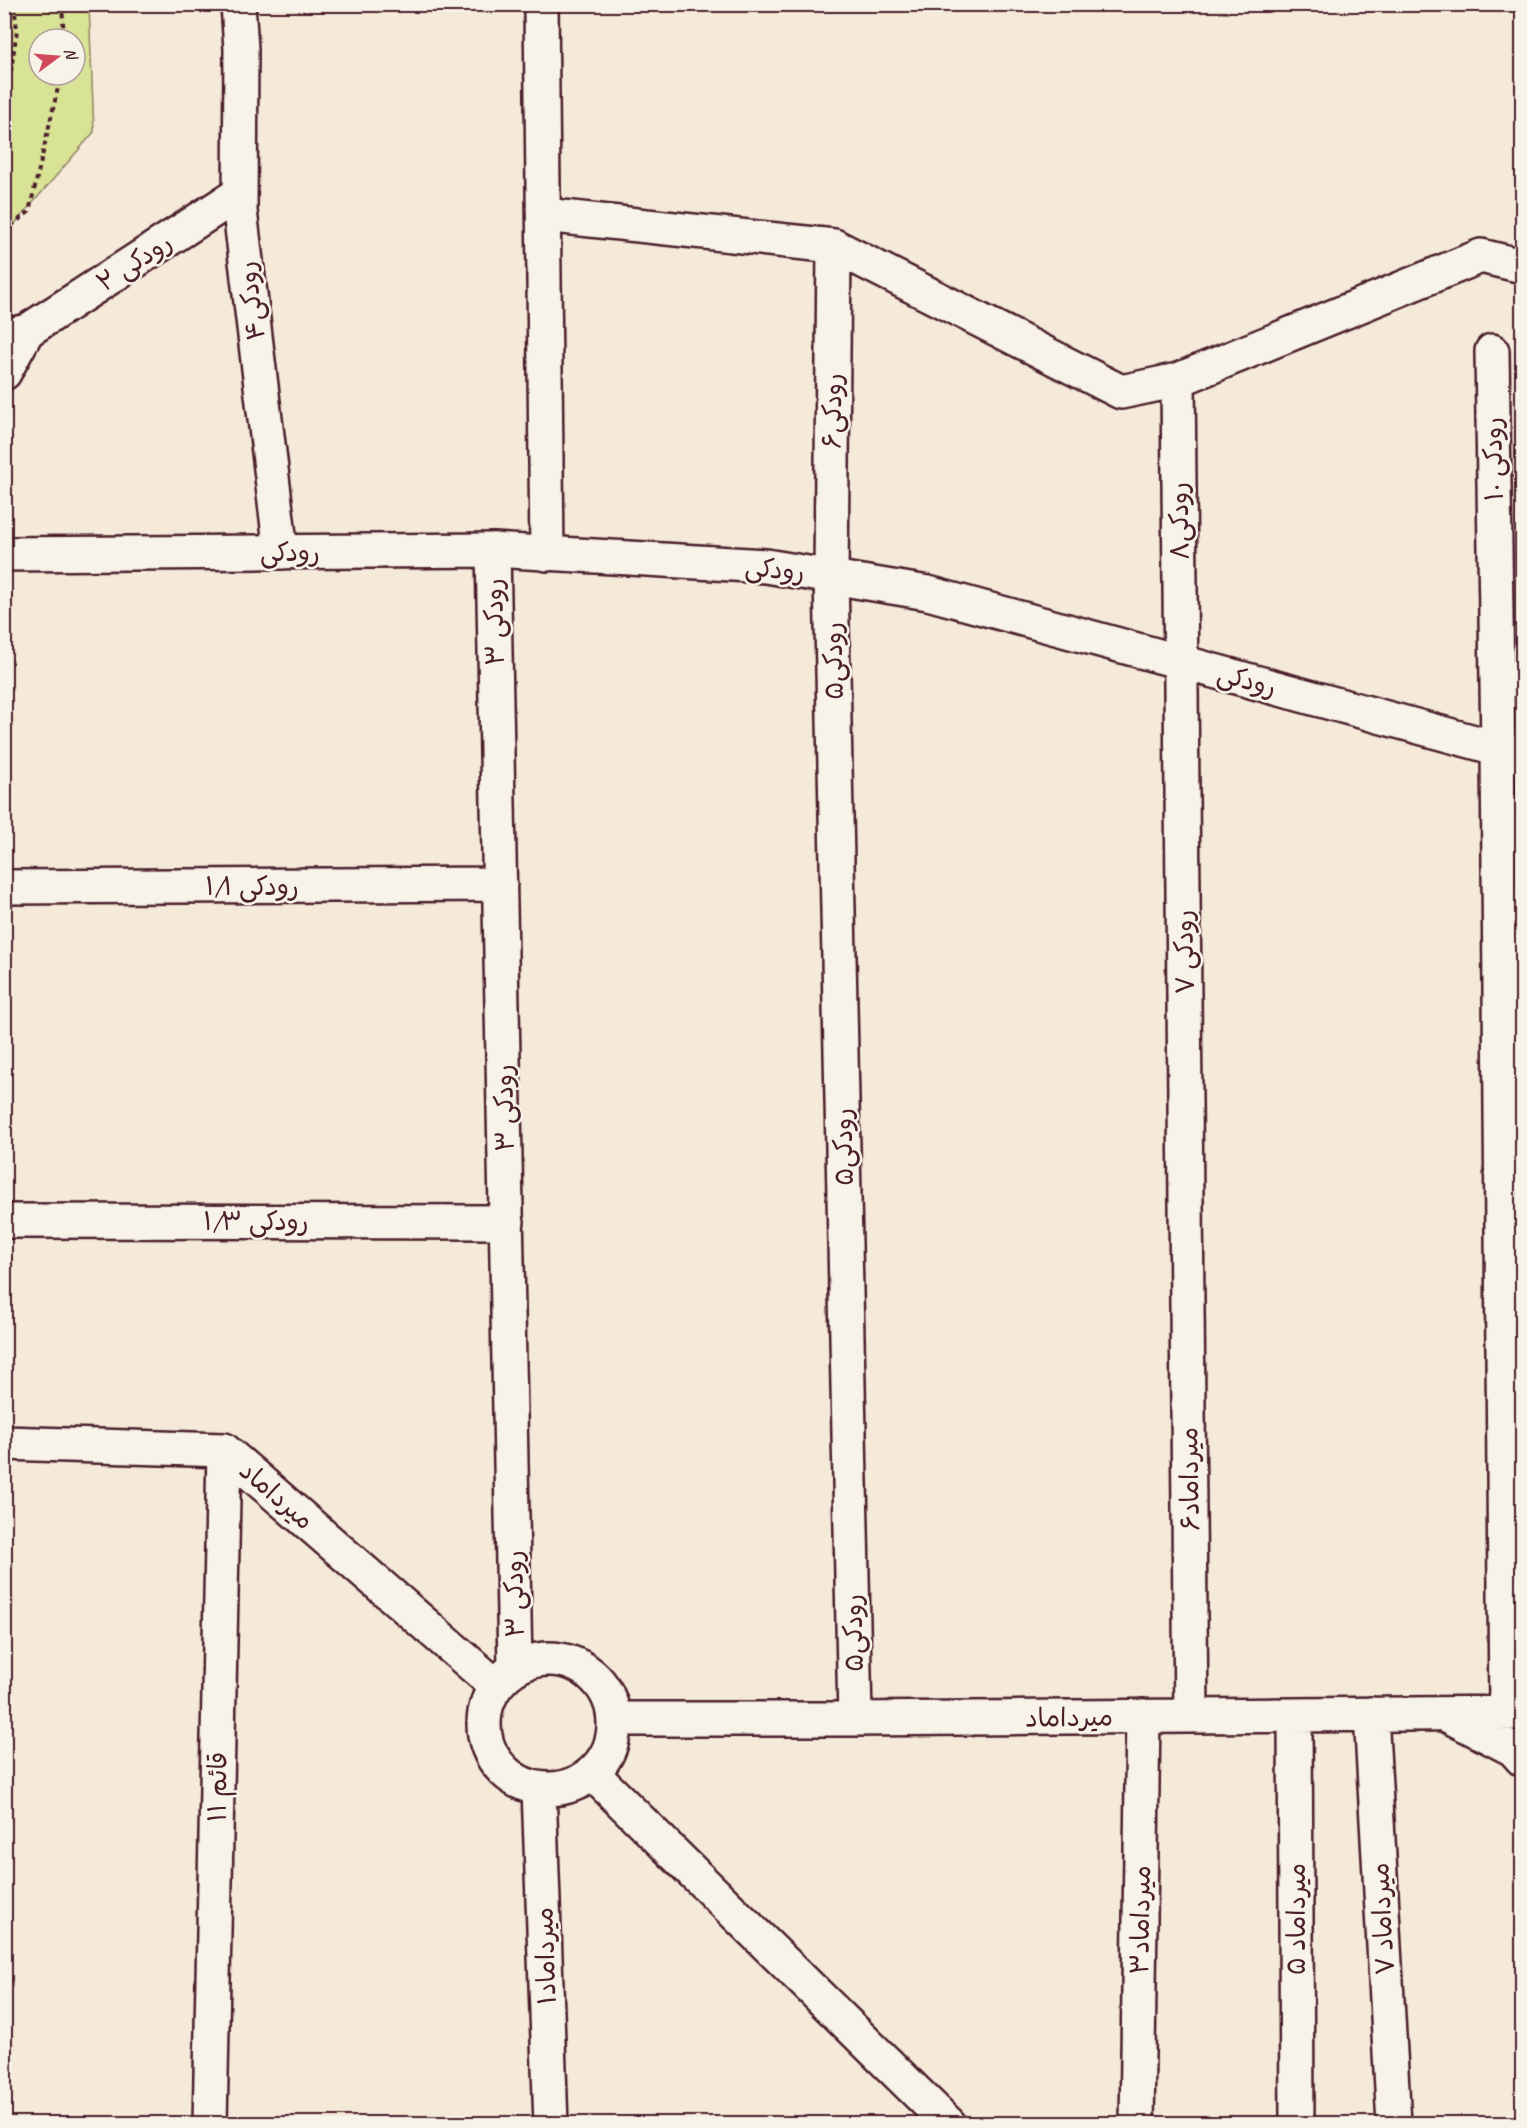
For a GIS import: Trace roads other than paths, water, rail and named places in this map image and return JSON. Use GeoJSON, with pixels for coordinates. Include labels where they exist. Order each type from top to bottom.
{"type":"FeatureCollection","features":[{"type":"Feature","properties":{"kind":"street","name":"رودکی۴"},"geometry":{"type":"LineString","coordinates":[[238,4],[241,49],[240,211],[281,552]]}},
{"type":"Feature","properties":{"kind":"street"},"geometry":{"type":"LineString","coordinates":[[541,4],[547,554]]}},
{"type":"Feature","properties":{"kind":"street","name":"رودکی ۲"},"geometry":{"type":"LineString","coordinates":[[4,373],[8,370],[16,334],[240,193]]}},
{"type":"Feature","properties":{"kind":"street"},"geometry":{"type":"LineString","coordinates":[[544,215],[834,246],[1121,393],[1178,380],[1481,256],[1522,266]]}},
{"type":"Feature","properties":{"kind":"street","name":"رودکی۶"},"geometry":{"type":"LineString","coordinates":[[831,576],[834,246]]}},
{"type":"Feature","properties":{"kind":"street","name":"رودکی ۱۰"},"geometry":{"type":"LineString","coordinates":[[1492,351],[1510,752],[1502,1230],[1514,1713]]}},
{"type":"Feature","properties":{"kind":"street","name":"رودکی۸"},"geometry":{"type":"LineString","coordinates":[[1178,380],[1181,662]]}},
{"type":"Feature","properties":{"kind":"street","name":"رودکی"},"geometry":{"type":"LineString","coordinates":[[4,554],[493,550],[766,566],[928,592],[1510,752]]}},
{"type":"Feature","properties":{"kind":"street","name":"رودکی ۳"},"geometry":{"type":"LineString","coordinates":[[493,550],[507,1222],[505,1676]]}},
{"type":"Feature","properties":{"kind":"street","name":"رودکی۵"},"geometry":{"type":"LineString","coordinates":[[831,576],[855,1719]]}},
{"type":"Feature","properties":{"kind":"street","name":"رودکی ۷"},"geometry":{"type":"LineString","coordinates":[[1181,662],[1186,1243]]}},
{"type":"Feature","properties":{"kind":"street","name":"رودکی ۱/۱"},"geometry":{"type":"LineString","coordinates":[[4,887],[500,884]]}},
{"type":"Feature","properties":{"kind":"street","name":"رودکی ۱/۳"},"geometry":{"type":"LineString","coordinates":[[4,1221],[507,1222]]}},
{"type":"Feature","properties":{"kind":"street","name":"میرداماد۶"},"geometry":{"type":"LineString","coordinates":[[1186,1243],[1191,1716]]}},
{"type":"Feature","properties":{"kind":"street","name":"میرداماد"},"geometry":{"type":"LineString","coordinates":[[4,1443],[224,1450],[505,1676]]}},
{"type":"Feature","properties":{"kind":"street","name":"قائم ۱۱"},"geometry":{"type":"LineString","coordinates":[[210,2124],[224,1450]]}},
{"type":"Feature","properties":{"kind":"street"},"geometry":{"type":"LineString","coordinates":[[547,1657],[580,1664],[605,1687],[616,1719],[611,1749],[593,1774],[577,1784],[558,1790],[539,1789],[514,1780],[495,1761],[484,1737],[485,1710],[505,1676],[547,1657]]}},
{"type":"Feature","properties":{"kind":"street","name":"میرداماد"},"geometry":{"type":"LineString","coordinates":[[616,1719],[1514,1713]]}},
{"type":"Feature","properties":{"kind":"street","name":"میرداماد ۷"},"geometry":{"type":"LineString","coordinates":[[1371,1714],[1394,2124]]}},
{"type":"Feature","properties":{"kind":"street"},"geometry":{"type":"LineString","coordinates":[[1444,1714],[1513,1749],[1522,1760]]}},
{"type":"Feature","properties":{"kind":"street","name":"میرداماد ۵"},"geometry":{"type":"LineString","coordinates":[[1295,1715],[1297,2124]]}},
{"type":"Feature","properties":{"kind":"street","name":"میرداماد۳"},"geometry":{"type":"LineString","coordinates":[[1137,2124],[1143,1716]]}},
{"type":"Feature","properties":{"kind":"street"},"geometry":{"type":"LineString","coordinates":[[593,1774],[949,2124]]}},
{"type":"Feature","properties":{"kind":"street","name":"میرداماد۱"},"geometry":{"type":"LineString","coordinates":[[539,1789],[551,2124]]}}]}
